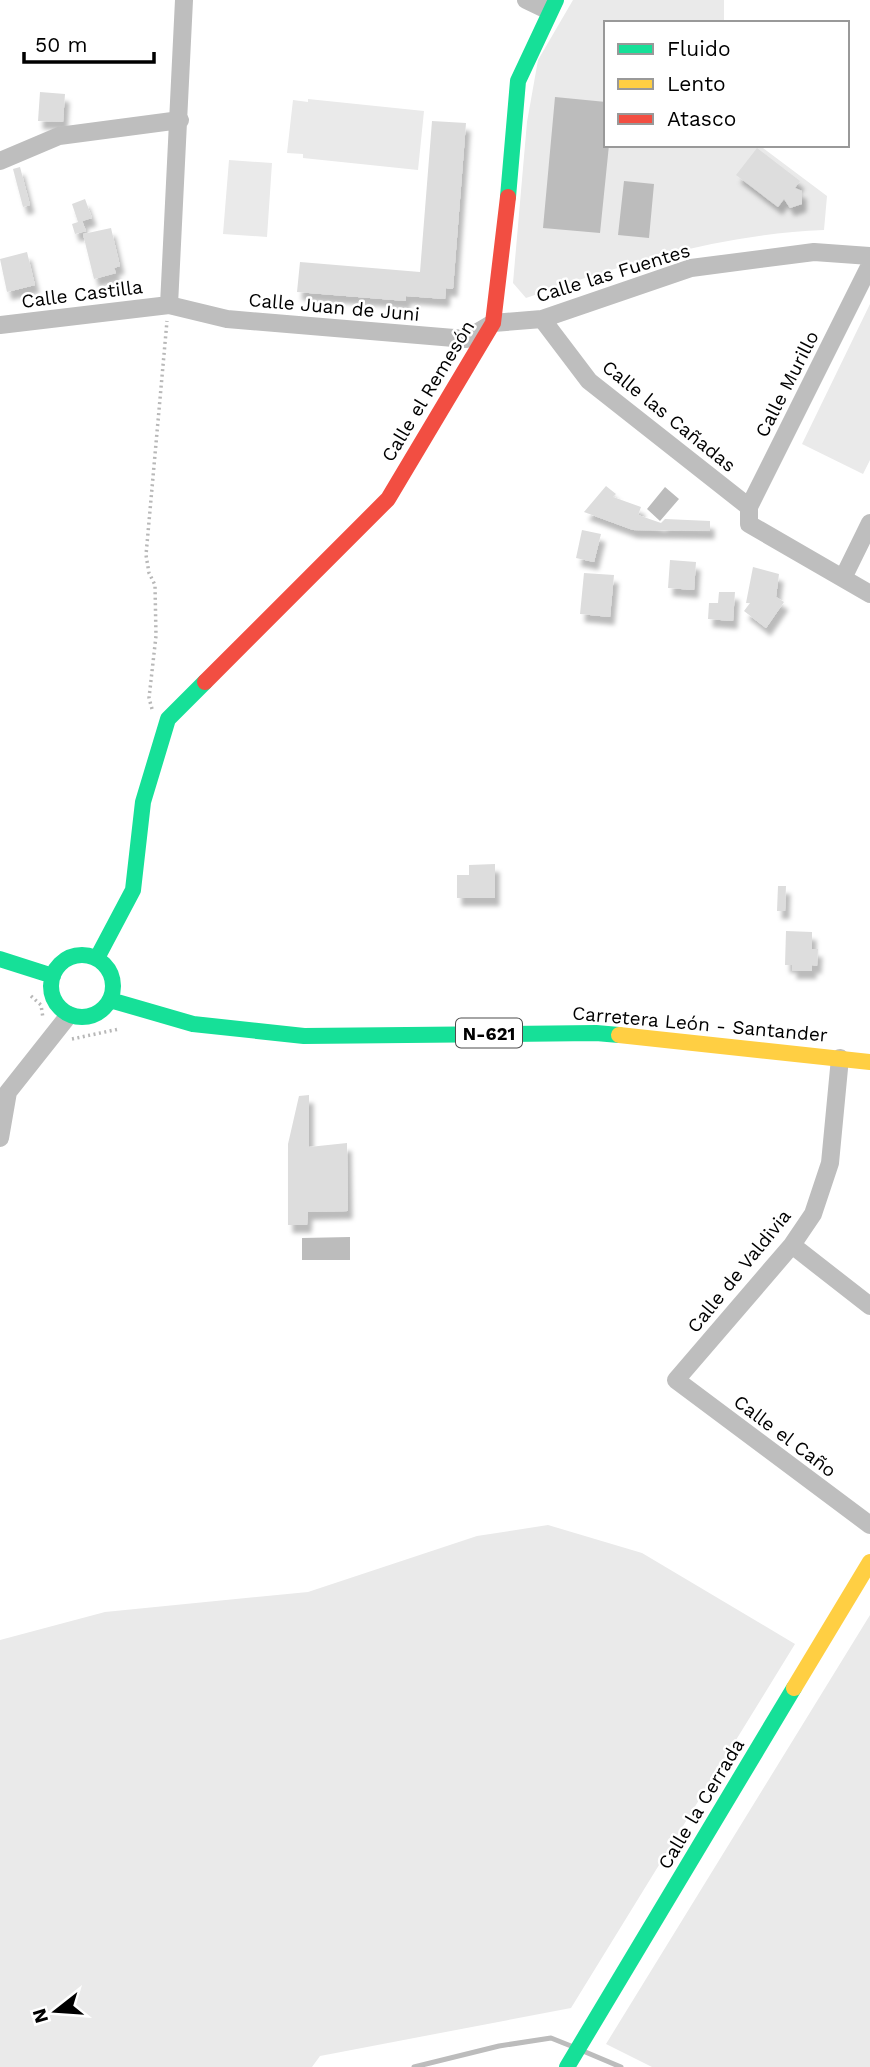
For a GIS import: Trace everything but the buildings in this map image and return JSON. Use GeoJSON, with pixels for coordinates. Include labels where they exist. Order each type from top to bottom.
{"type":"FeatureCollection","features":[{"type":"Feature","properties":{"kind":"main road","name":"Calle el Remesón"},"geometry":{"type":"LineString","coordinates":[[168,719],[388,499],[493,323],[518,81],[553,5]]}},
{"type":"Feature","properties":{"kind":"main road"},"geometry":{"type":"LineString","coordinates":[[97,958],[133,890],[143,802],[168,719]]}},
{"type":"Feature","properties":{"kind":"main road"},"geometry":{"type":"LineString","coordinates":[[89,955],[97,958],[109,969],[113,980],[110,1000],[102,1011],[92,1016],[69,1015],[55,1001],[53,976],[60,964],[69,957],[89,955]]}},
{"type":"Feature","properties":{"kind":"main road"},"geometry":{"type":"LineString","coordinates":[[0,959],[53,976]]}},
{"type":"Feature","properties":{"kind":"main road","name":"Carretera León - Santander"},"geometry":{"type":"LineString","coordinates":[[110,1000],[193,1024],[304,1036],[596,1033],[870,1062]]}},
{"type":"Feature","properties":{"kind":"main road","name":"Calle la Cerrada"},"geometry":{"type":"LineString","coordinates":[[575,2055],[870,1562]]}},
{"type":"Feature","properties":{"kind":"street"},"geometry":{"type":"LineString","coordinates":[[169,305],[184,0]]}},
{"type":"Feature","properties":{"kind":"street"},"geometry":{"type":"LineString","coordinates":[[526,0],[553,5]]}},
{"type":"Feature","properties":{"kind":"street"},"geometry":{"type":"LineString","coordinates":[[0,161],[59,136],[180,121]]}},
{"type":"Feature","properties":{"kind":"street","name":"Calle las Fuentes"},"geometry":{"type":"LineString","coordinates":[[493,323],[542,319],[691,268],[814,252],[870,256]]}},
{"type":"Feature","properties":{"kind":"street","name":"Calle Murillo"},"geometry":{"type":"LineString","coordinates":[[749,516],[870,265]]}},
{"type":"Feature","properties":{"kind":"street","name":"Calle Juan de Juni"},"geometry":{"type":"LineString","coordinates":[[169,305],[227,319],[466,339],[493,323]]}},
{"type":"Feature","properties":{"kind":"street","name":"Calle Castilla"},"geometry":{"type":"LineString","coordinates":[[0,325],[169,305]]}},
{"type":"Feature","properties":{"kind":"street","name":"Calle las Cañadas"},"geometry":{"type":"LineString","coordinates":[[542,319],[589,381],[749,516],[870,594]]}},
{"type":"Feature","properties":{"kind":"street"},"geometry":{"type":"LineString","coordinates":[[843,578],[870,523]]}},
{"type":"Feature","properties":{"kind":"street"},"geometry":{"type":"LineString","coordinates":[[0,1138],[8,1092],[69,1015]]}},
{"type":"Feature","properties":{"kind":"street","name":"Calle de Valdivia"},"geometry":{"type":"LineString","coordinates":[[676,1380],[792,1245],[813,1214],[830,1163],[840,1058]]}},
{"type":"Feature","properties":{"kind":"street"},"geometry":{"type":"LineString","coordinates":[[792,1245],[870,1306]]}},
{"type":"Feature","properties":{"kind":"street","name":"Calle el Caño"},"geometry":{"type":"LineString","coordinates":[[676,1380],[870,1525]]}},
{"type":"Feature","properties":{"kind":"path"},"geometry":{"type":"LineString","coordinates":[[168,719],[154,711],[149,698],[156,636],[155,585],[149,573],[146,555],[169,305]]}},
{"type":"Feature","properties":{"kind":"shaded area"},"geometry":{"type":"Polygon","coordinates":[[[573,0],[724,0],[724,21],[604,21],[604,147],[762,147],[827,196],[824,230],[710,244],[636,263],[526,298],[513,283],[527,122],[538,60],[573,0]]]}},
{"type":"Feature","properties":{"kind":"shaded area"},"geometry":{"type":"Polygon","coordinates":[[[555,97],[604,102],[604,147],[609,147],[600,233],[543,228],[555,97]]]}},
{"type":"Feature","properties":{"kind":"shaded area"},"geometry":{"type":"Polygon","coordinates":[[[308,99],[424,111],[418,170],[303,158],[303,154],[287,153],[293,100],[308,102],[308,99]]]}},
{"type":"Feature","properties":{"kind":"shaded area"},"geometry":{"type":"Polygon","coordinates":[[[229,160],[272,163],[267,237],[223,234],[229,160]]]}},
{"type":"Feature","properties":{"kind":"shaded area"},"geometry":{"type":"Polygon","coordinates":[[[624,181],[654,184],[649,238],[618,235],[624,181]]]}},
{"type":"Feature","properties":{"kind":"shaded area"},"geometry":{"type":"Polygon","coordinates":[[[870,304],[870,460],[863,474],[802,444],[870,304]]]}},
{"type":"Feature","properties":{"kind":"shaded area"},"geometry":{"type":"Polygon","coordinates":[[[665,487],[679,499],[660,521],[647,509],[665,487]]]}},
{"type":"Feature","properties":{"kind":"shaded area"},"geometry":{"type":"Polygon","coordinates":[[[350,1237],[350,1260],[302,1260],[302,1238],[350,1237]]]}},
{"type":"Feature","properties":{"kind":"shaded area"},"geometry":{"type":"Polygon","coordinates":[[[548,1525],[642,1553],[795,1644],[571,2008],[320,2056],[312,2067],[0,2067],[0,1640],[105,1612],[308,1592],[477,1536],[548,1525]]]}},
{"type":"Feature","properties":{"kind":"shaded area"},"geometry":{"type":"Polygon","coordinates":[[[870,1615],[870,2067],[652,2067],[606,2044],[870,1615]]]}},
{"type":"Feature","properties":{"kind":"waterway"},"geometry":{"type":"LineString","coordinates":[[414,2067],[499,2046],[551,2038],[571,2046]]}},
{"type":"Feature","properties":{"kind":"waterway"},"geometry":{"type":"LineString","coordinates":[[583,2051],[621,2067]]}},
{"type":"Feature","properties":{"kind":"traffic: fast"},"geometry":{"type":"LineString","coordinates":[[508,197],[518,81],[556,0]]}},
{"type":"Feature","properties":{"kind":"traffic: fast"},"geometry":{"type":"LineString","coordinates":[[97,958],[133,890],[143,802],[168,719],[205,682]]}},
{"type":"Feature","properties":{"kind":"traffic: fast"},"geometry":{"type":"LineString","coordinates":[[76,955],[88,955],[104,964],[111,974],[113,986],[111,998],[104,1008],[88,1017],[76,1017],[65,1012],[56,1003],[51,992],[51,980],[56,969],[65,960],[76,955]]}},
{"type":"Feature","properties":{"kind":"traffic: fast"},"geometry":{"type":"LineString","coordinates":[[0,959],[53,976]]}},
{"type":"Feature","properties":{"kind":"traffic: fast"},"geometry":{"type":"LineString","coordinates":[[110,1000],[193,1024],[304,1036],[619,1035]]}},
{"type":"Feature","properties":{"kind":"traffic: fast"},"geometry":{"type":"LineString","coordinates":[[567,2067],[794,1688]]}},
{"type":"Feature","properties":{"kind":"traffic: slow"},"geometry":{"type":"LineString","coordinates":[[619,1035],[870,1062]]}},
{"type":"Feature","properties":{"kind":"traffic: slow"},"geometry":{"type":"LineString","coordinates":[[794,1688],[870,1562]]}},
{"type":"Feature","properties":{"kind":"traffic: jam"},"geometry":{"type":"LineString","coordinates":[[205,682],[388,499],[493,323],[508,197]]}}]}
